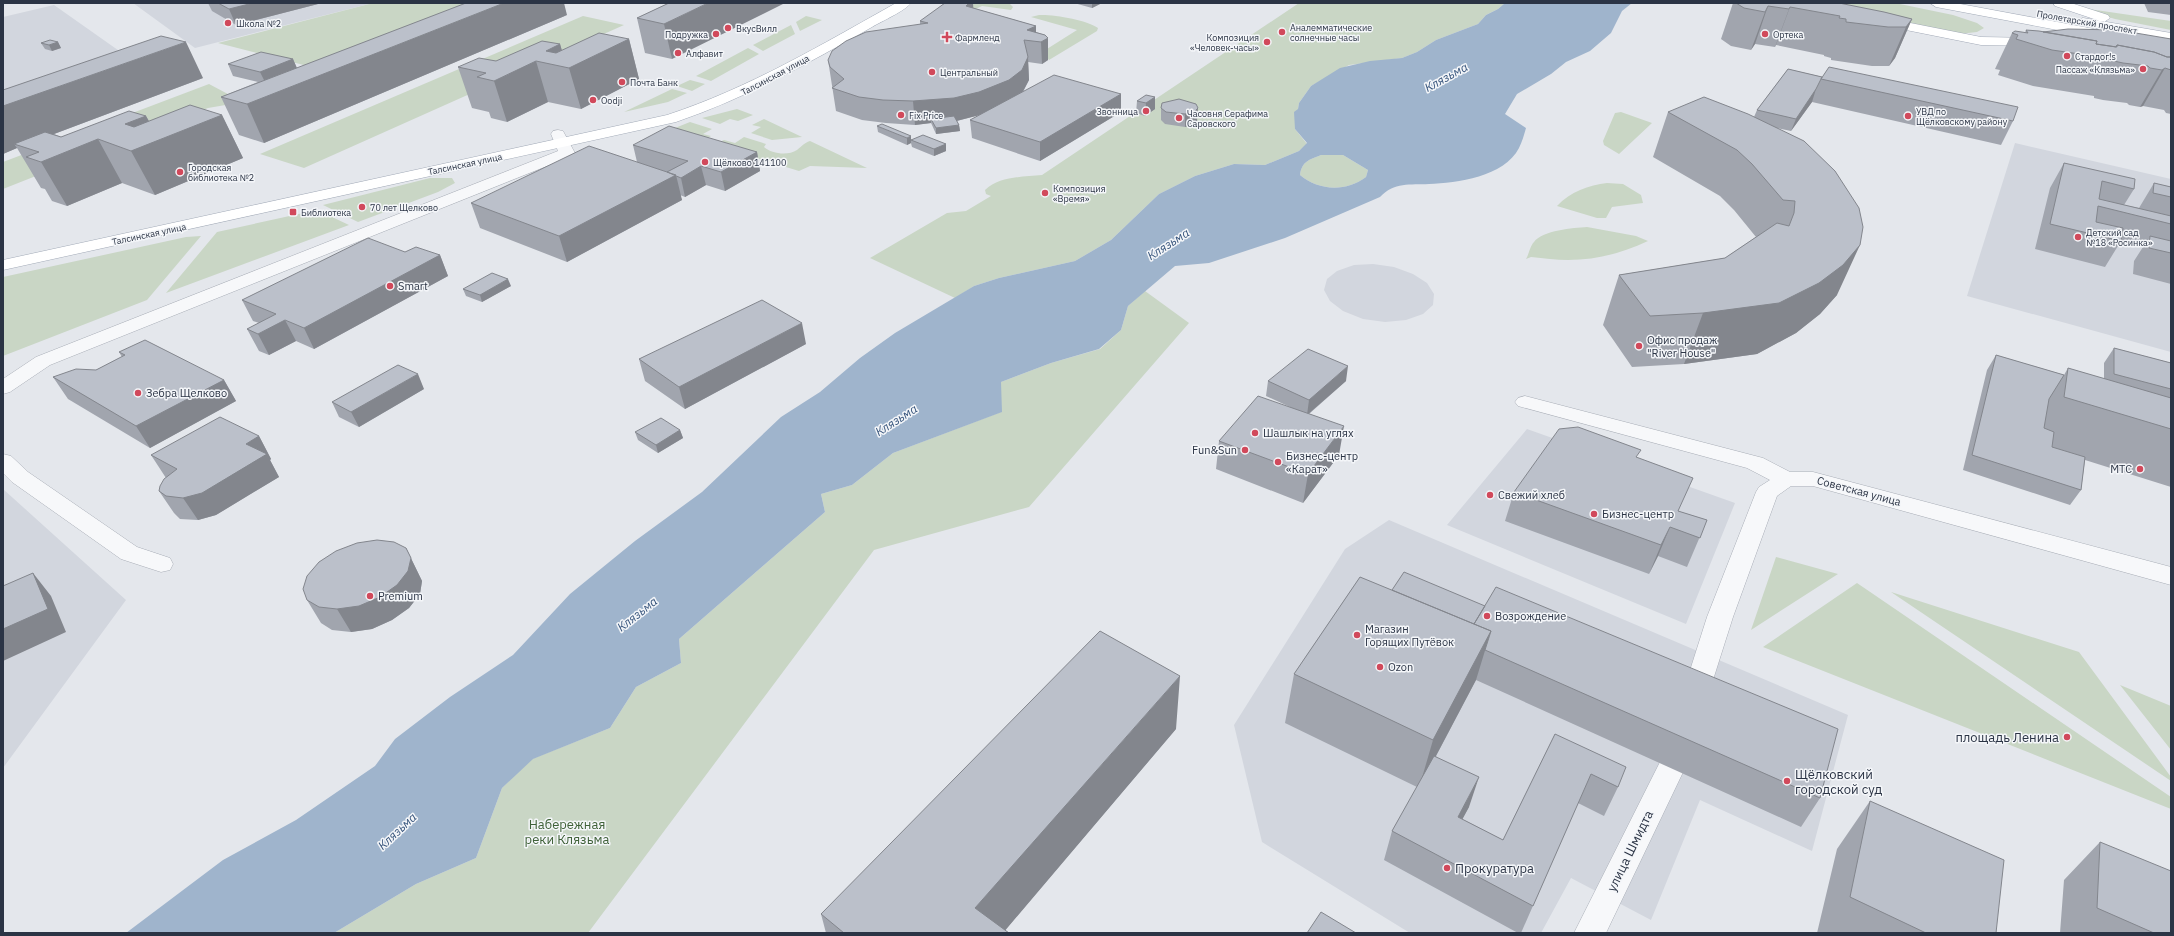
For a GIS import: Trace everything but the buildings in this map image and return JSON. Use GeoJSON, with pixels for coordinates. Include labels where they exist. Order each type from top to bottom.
{"type":"FeatureCollection","features":[{"type":"Feature","properties":{"kind":"main road","name":"Талсинская улица"},"geometry":{"type":"LineString","coordinates":[[3,265],[560,138],[664,111],[706,98],[728,88],[885,3]]}},
{"type":"Feature","properties":{"kind":"main road","name":"Талсинская улица"},"geometry":{"type":"LineString","coordinates":[[3,254],[560,138],[671,119],[718,103],[754,87],[905,3]]}},
{"type":"Feature","properties":{"kind":"main road","name":"Пролетарский проспект"},"geometry":{"type":"LineString","coordinates":[[1979,3],[2171,36]]}},
{"type":"Feature","properties":{"kind":"main road"},"geometry":{"type":"LineString","coordinates":[[2059,3],[2109,20],[2171,36]]}},
{"type":"Feature","properties":{"kind":"main road","name":"Пролетарский проспект"},"geometry":{"type":"LineString","coordinates":[[1930,4],[2171,48]]}},
{"type":"Feature","properties":{"kind":"main road"},"geometry":{"type":"LineString","coordinates":[[1930,4],[1963,14],[1998,28],[1998,34],[1993,36],[1952,37]]}},
{"type":"Feature","properties":{"kind":"main road"},"geometry":{"type":"LineString","coordinates":[[1866,18],[1952,37],[1994,42],[2050,41]]}},
{"type":"Feature","properties":{"kind":"main road"},"geometry":{"type":"LineString","coordinates":[[2072,41],[2108,43]]}},
{"type":"Feature","properties":{"kind":"street"},"geometry":{"type":"LineString","coordinates":[[3,388],[43,361],[566,153],[560,138]]}},
{"type":"Feature","properties":{"kind":"street","name":"Советская улица"},"geometry":{"type":"LineString","coordinates":[[1525,402],[1755,463],[1786,479],[1813,479],[2171,576]]}},
{"type":"Feature","properties":{"kind":"street"},"geometry":{"type":"LineString","coordinates":[[3,461],[20,477],[129,553],[161,564]]}},
{"type":"Feature","properties":{"kind":"street"},"geometry":{"type":"LineString","coordinates":[[1696,706],[1700,683],[1720,617],[1767,492],[1786,479]]}},
{"type":"Feature","properties":{"kind":"street","name":"улица Шмидта"},"geometry":{"type":"LineString","coordinates":[[1590,933],[1671,768]]}},
{"type":"Feature","properties":{"kind":"shaded area","name":"Школа №2"},"geometry":{"type":"Polygon","coordinates":[[[133,3],[373,3],[195,48],[133,3]]]}},
{"type":"Feature","properties":{"kind":"shaded area"},"geometry":{"type":"Polygon","coordinates":[[[54,5],[142,67],[3,107],[3,17],[54,5]]]}},
{"type":"Feature","properties":{"kind":"shaded area","name":"Детский сад №18 «Росинка»"},"geometry":{"type":"Polygon","coordinates":[[[2015,143],[2171,179],[2171,352],[1967,296],[2015,143]]]}},
{"type":"Feature","properties":{"kind":"shaded area"},"geometry":{"type":"Polygon","coordinates":[[[1373,264],[1394,267],[1413,274],[1427,283],[1434,294],[1433,305],[1423,314],[1406,320],[1385,322],[1363,319],[1343,311],[1330,301],[1324,290],[1327,279],[1337,271],[1354,265],[1373,264]]]}},
{"type":"Feature","properties":{"kind":"shaded area"},"geometry":{"type":"Polygon","coordinates":[[[1527,429],[1735,503],[1686,624],[1447,525],[1527,429]]]}},
{"type":"Feature","properties":{"kind":"shaded area"},"geometry":{"type":"Polygon","coordinates":[[[3,489],[126,600],[3,768],[3,489]]]}},
{"type":"Feature","properties":{"kind":"shaded area"},"geometry":{"type":"Polygon","coordinates":[[[1389,520],[1848,715],[1812,851],[1700,800],[1651,920],[1571,878],[1541,933],[1410,933],[1262,842],[1234,725],[1345,549],[1389,520]]]}},
{"type":"Feature","properties":{"kind":"green space"},"geometry":{"type":"Polygon","coordinates":[[[373,3],[531,3],[327,71],[218,43],[373,3]]]}},
{"type":"Feature","properties":{"kind":"green space"},"geometry":{"type":"Polygon","coordinates":[[[971,3],[1009,3],[1013,7],[1011,10],[982,6],[959,17],[971,3]]]}},
{"type":"Feature","properties":{"kind":"green space"},"geometry":{"type":"Polygon","coordinates":[[[1299,3],[1505,3],[1498,9],[1486,15],[1478,24],[1436,40],[1417,52],[1402,58],[1349,65],[1311,86],[1299,103],[1295,129],[1307,144],[1299,151],[1265,165],[1234,164],[1195,176],[1159,194],[1111,240],[1075,261],[999,278],[974,286],[955,298],[870,258],[947,213],[966,211],[991,196],[986,194],[985,190],[991,185],[1012,178],[1042,175],[1299,3]]]}},
{"type":"Feature","properties":{"kind":"green space"},"geometry":{"type":"Polygon","coordinates":[[[1823,3],[1895,3],[1953,15],[1977,23],[1984,28],[1977,32],[1959,34],[1823,3]]]}},
{"type":"Feature","properties":{"kind":"green space"},"geometry":{"type":"Polygon","coordinates":[[[2075,7],[2171,21],[2171,30],[2115,19],[2075,7]]]}},
{"type":"Feature","properties":{"kind":"green space"},"geometry":{"type":"Polygon","coordinates":[[[1039,15],[1052,15],[1070,18],[1086,22],[1098,28],[1097,31],[1049,60],[1046,56],[1039,54],[1077,30],[1031,17],[1039,15]]]}},
{"type":"Feature","properties":{"kind":"green space"},"geometry":{"type":"Polygon","coordinates":[[[583,16],[624,25],[304,168],[260,154],[583,16]]]}},
{"type":"Feature","properties":{"kind":"green space"},"geometry":{"type":"Polygon","coordinates":[[[806,16],[822,20],[800,31],[796,22],[806,16]]]}},
{"type":"Feature","properties":{"kind":"green space"},"geometry":{"type":"Polygon","coordinates":[[[791,25],[795,34],[763,51],[753,45],[791,25]]]}},
{"type":"Feature","properties":{"kind":"green space"},"geometry":{"type":"Polygon","coordinates":[[[748,48],[759,54],[711,81],[696,76],[748,48]]]}},
{"type":"Feature","properties":{"kind":"green space"},"geometry":{"type":"Polygon","coordinates":[[[690,80],[705,84],[692,91],[677,86],[690,80]]]}},
{"type":"Feature","properties":{"kind":"green space"},"geometry":{"type":"Polygon","coordinates":[[[209,84],[243,102],[208,108],[3,189],[3,162],[209,84]]]}},
{"type":"Feature","properties":{"kind":"green space"},"geometry":{"type":"Polygon","coordinates":[[[672,89],[687,93],[668,102],[624,112],[672,89]]]}},
{"type":"Feature","properties":{"kind":"green space"},"geometry":{"type":"Polygon","coordinates":[[[737,109],[753,115],[738,121],[730,119],[720,124],[702,118],[737,109]]]}},
{"type":"Feature","properties":{"kind":"green space"},"geometry":{"type":"Polygon","coordinates":[[[1621,112],[1652,123],[1619,154],[1604,145],[1603,141],[1615,113],[1621,112]]]}},
{"type":"Feature","properties":{"kind":"green space"},"geometry":{"type":"Polygon","coordinates":[[[764,119],[802,137],[772,140],[751,133],[761,127],[752,125],[764,119]]]}},
{"type":"Feature","properties":{"kind":"green space"},"geometry":{"type":"Polygon","coordinates":[[[690,122],[712,129],[703,134],[711,136],[701,142],[670,130],[690,122]]]}},
{"type":"Feature","properties":{"kind":"green space"},"geometry":{"type":"Polygon","coordinates":[[[744,137],[766,144],[764,147],[771,151],[785,154],[797,150],[810,141],[867,168],[810,166],[799,171],[713,145],[724,140],[735,143],[744,137]]]}},
{"type":"Feature","properties":{"kind":"green space"},"geometry":{"type":"Polygon","coordinates":[[[1321,155],[1343,155],[1368,170],[1366,177],[1350,185],[1333,188],[1316,184],[1300,175],[1304,164],[1321,155]]]}},
{"type":"Feature","properties":{"kind":"green space"},"geometry":{"type":"Polygon","coordinates":[[[430,178],[452,178],[455,183],[438,192],[358,222],[323,205],[430,178]]]}},
{"type":"Feature","properties":{"kind":"green space"},"geometry":{"type":"Polygon","coordinates":[[[1607,183],[1623,184],[1641,195],[1643,203],[1612,207],[1606,218],[1597,218],[1557,206],[1562,201],[1580,190],[1593,185],[1607,183]]]}},
{"type":"Feature","properties":{"kind":"green space"},"geometry":{"type":"Polygon","coordinates":[[[317,210],[349,225],[166,293],[217,232],[317,210]]]}},
{"type":"Feature","properties":{"kind":"green space"},"geometry":{"type":"Polygon","coordinates":[[[1587,227],[1636,236],[1648,241],[1629,249],[1589,259],[1563,260],[1531,257],[1526,259],[1533,244],[1538,238],[1559,230],[1587,227]]]}},
{"type":"Feature","properties":{"kind":"green space"},"geometry":{"type":"Polygon","coordinates":[[[201,236],[147,300],[3,356],[3,277],[186,237],[201,236]]]}},
{"type":"Feature","properties":{"kind":"green space","name":"Набережная реки Клязьма"},"geometry":{"type":"Polygon","coordinates":[[[1145,291],[1189,323],[1029,507],[874,550],[588,933],[334,933],[416,884],[476,858],[502,788],[532,759],[610,728],[636,687],[681,663],[679,639],[825,512],[821,494],[852,485],[893,453],[1001,412],[1001,382],[1051,363],[1100,349],[1121,330],[1128,306],[1145,291]]]}},
{"type":"Feature","properties":{"kind":"green space"},"geometry":{"type":"Polygon","coordinates":[[[1776,557],[1838,574],[1751,630],[1776,557]]]}},
{"type":"Feature","properties":{"kind":"green space"},"geometry":{"type":"Polygon","coordinates":[[[1857,583],[2171,797],[2171,809],[1763,647],[1857,583]]]}},
{"type":"Feature","properties":{"kind":"green space"},"geometry":{"type":"Polygon","coordinates":[[[1891,592],[2079,652],[2171,777],[2171,781],[1891,592]]]}},
{"type":"Feature","properties":{"kind":"green space"},"geometry":{"type":"Polygon","coordinates":[[[2120,685],[2171,706],[2171,750],[2120,685]]]}},
{"type":"Feature","properties":{"kind":"water","name":"Клязьма"},"geometry":{"type":"Polygon","coordinates":[[[1505,3],[1632,3],[1622,11],[1611,33],[1590,51],[1566,62],[1551,74],[1517,94],[1505,114],[1526,128],[1519,148],[1512,158],[1503,166],[1491,172],[1466,180],[1403,185],[1385,192],[1380,197],[1285,238],[1209,263],[1175,266],[1128,306],[1121,330],[1099,349],[1051,363],[1001,382],[1002,412],[893,453],[852,485],[821,494],[825,512],[679,639],[681,663],[636,687],[610,728],[533,759],[502,788],[476,858],[416,884],[334,933],[126,933],[223,860],[296,820],[375,766],[395,739],[450,697],[513,655],[570,594],[635,541],[702,492],[781,417],[820,392],[860,358],[895,333],[974,286],[999,278],[1075,261],[1111,240],[1159,194],[1195,176],[1234,164],[1265,165],[1299,151],[1307,143],[1295,129],[1294,112],[1298,109],[1299,103],[1311,86],[1340,68],[1370,61],[1402,58],[1417,52],[1436,40],[1478,24],[1486,15],[1498,9],[1505,3]],[[1321,155],[1313,158],[1304,164],[1300,175],[1316,184],[1333,188],[1350,185],[1366,177],[1368,170],[1343,155],[1321,155]]]}},
{"type":"Feature","properties":{"kind":"place","name":"Школа №2"},"geometry":{"type":"Point","coordinates":[228,23]}},
{"type":"Feature","properties":{"kind":"place","name":"ВкусВилл"},"geometry":{"type":"Point","coordinates":[728,28]}},
{"type":"Feature","properties":{"kind":"place","name":"Аналемматические солнечные часы"},"geometry":{"type":"Point","coordinates":[1282,32]}},
{"type":"Feature","properties":{"kind":"place","name":"Подружка"},"geometry":{"type":"Point","coordinates":[716,34]}},
{"type":"Feature","properties":{"kind":"place","name":"Ортека"},"geometry":{"type":"Point","coordinates":[1765,34]}},
{"type":"Feature","properties":{"kind":"place","name":"Фармленд"},"geometry":{"type":"Point","coordinates":[947,37]}},
{"type":"Feature","properties":{"kind":"place","name":"Композиция «Человек-часы»"},"geometry":{"type":"Point","coordinates":[1267,42]}},
{"type":"Feature","properties":{"kind":"place","name":"Алфавит"},"geometry":{"type":"Point","coordinates":[678,53]}},
{"type":"Feature","properties":{"kind":"place","name":"Стардог!s"},"geometry":{"type":"Point","coordinates":[2067,56]}},
{"type":"Feature","properties":{"kind":"place","name":"Пассаж «Клязьма»"},"geometry":{"type":"Point","coordinates":[2143,69]}},
{"type":"Feature","properties":{"kind":"place","name":"Центральный"},"geometry":{"type":"Point","coordinates":[932,72]}},
{"type":"Feature","properties":{"kind":"place","name":"Почта Банк"},"geometry":{"type":"Point","coordinates":[622,82]}},
{"type":"Feature","properties":{"kind":"place","name":"Oodji"},"geometry":{"type":"Point","coordinates":[593,100]}},
{"type":"Feature","properties":{"kind":"place","name":"Звонница"},"geometry":{"type":"Point","coordinates":[1146,111]}},
{"type":"Feature","properties":{"kind":"place","name":"Fix Price"},"geometry":{"type":"Point","coordinates":[901,115]}},
{"type":"Feature","properties":{"kind":"place","name":"УВД по Щёлковскому району"},"geometry":{"type":"Point","coordinates":[1908,116]}},
{"type":"Feature","properties":{"kind":"place","name":"Часовня Серафима Саровского"},"geometry":{"type":"Point","coordinates":[1179,118]}},
{"type":"Feature","properties":{"kind":"place","name":"Щёлково 141100"},"geometry":{"type":"Point","coordinates":[705,162]}},
{"type":"Feature","properties":{"kind":"place","name":"Городская библиотека №2"},"geometry":{"type":"Point","coordinates":[180,172]}},
{"type":"Feature","properties":{"kind":"place","name":"Композиция «Время»"},"geometry":{"type":"Point","coordinates":[1045,193]}},
{"type":"Feature","properties":{"kind":"place","name":"70 лет Щелково"},"geometry":{"type":"Point","coordinates":[362,207]}},
{"type":"Feature","properties":{"kind":"place","name":"Библиотека"},"geometry":{"type":"Point","coordinates":[293,212]}},
{"type":"Feature","properties":{"kind":"place","name":"Детский сад №18 «Росинка»"},"geometry":{"type":"Point","coordinates":[2078,237]}},
{"type":"Feature","properties":{"kind":"place","name":"Smart"},"geometry":{"type":"Point","coordinates":[390,286]}},
{"type":"Feature","properties":{"kind":"place","name":"Офис продаж \"River House\""},"geometry":{"type":"Point","coordinates":[1639,346]}},
{"type":"Feature","properties":{"kind":"place","name":"Зебра Щелково"},"geometry":{"type":"Point","coordinates":[138,393]}},
{"type":"Feature","properties":{"kind":"place","name":"Шашлык на углях"},"geometry":{"type":"Point","coordinates":[1255,433]}},
{"type":"Feature","properties":{"kind":"place","name":"Fun&Sun"},"geometry":{"type":"Point","coordinates":[1245,450]}},
{"type":"Feature","properties":{"kind":"place","name":"Бизнес-центр «Карат»"},"geometry":{"type":"Point","coordinates":[1278,462]}},
{"type":"Feature","properties":{"kind":"place","name":"МТС"},"geometry":{"type":"Point","coordinates":[2140,469]}},
{"type":"Feature","properties":{"kind":"place","name":"Свежий хлеб"},"geometry":{"type":"Point","coordinates":[1490,495]}},
{"type":"Feature","properties":{"kind":"place","name":"Бизнес-центр"},"geometry":{"type":"Point","coordinates":[1594,514]}},
{"type":"Feature","properties":{"kind":"place","name":"Premium"},"geometry":{"type":"Point","coordinates":[370,596]}},
{"type":"Feature","properties":{"kind":"place","name":"Возрождение"},"geometry":{"type":"Point","coordinates":[1487,616]}},
{"type":"Feature","properties":{"kind":"place","name":"Магазин Горящих Путёвок"},"geometry":{"type":"Point","coordinates":[1357,635]}},
{"type":"Feature","properties":{"kind":"place","name":"Ozon"},"geometry":{"type":"Point","coordinates":[1380,667]}},
{"type":"Feature","properties":{"kind":"place","name":"площадь Ленина"},"geometry":{"type":"Point","coordinates":[2067,737]}},
{"type":"Feature","properties":{"kind":"place","name":"Щёлковский городской суд"},"geometry":{"type":"Point","coordinates":[1787,781]}},
{"type":"Feature","properties":{"kind":"place","name":"Прокуратура"},"geometry":{"type":"Point","coordinates":[1447,868]}}]}
